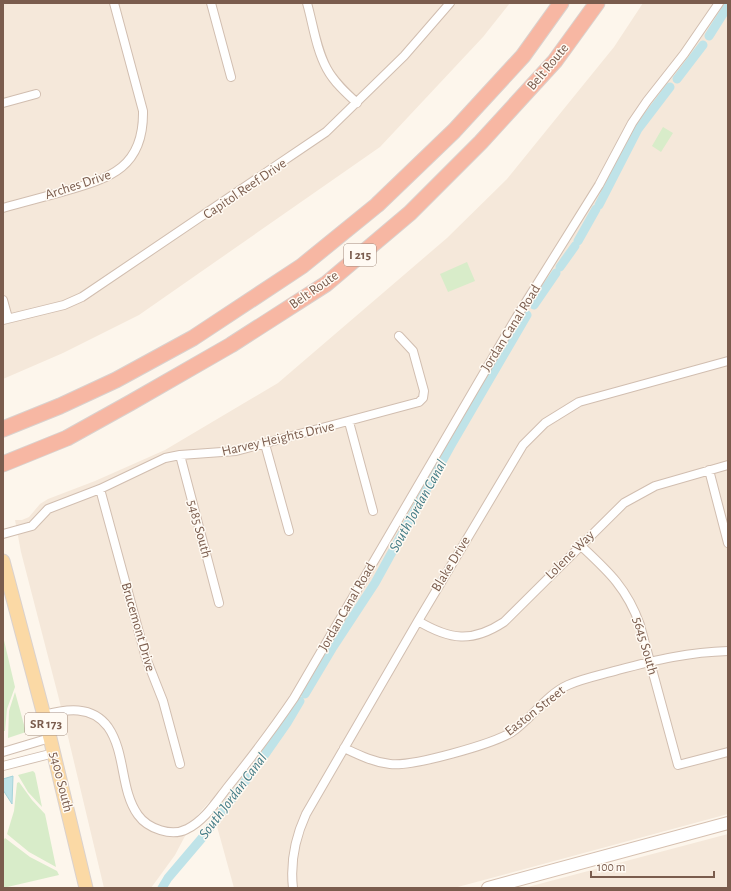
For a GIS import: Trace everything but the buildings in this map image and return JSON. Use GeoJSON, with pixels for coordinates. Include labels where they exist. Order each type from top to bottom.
{"type":"FeatureCollection","features":[{"type":"Feature","properties":{"kind":"highway","name":"Belt Route"},"geometry":{"type":"LineString","coordinates":[[6,429],[116,380],[192,338],[302,266],[377,205],[454,131],[523,56],[561,3]]}},
{"type":"Feature","properties":{"kind":"highway","name":"Belt Route"},"geometry":{"type":"LineString","coordinates":[[10,461],[66,438],[137,399],[231,345],[326,284],[410,213],[481,142],[555,61],[597,3]]}},
{"type":"Feature","properties":{"kind":"main road","name":"5400 South"},"geometry":{"type":"LineString","coordinates":[[3,561],[54,753],[86,888]]}},
{"type":"Feature","properties":{"kind":"main road"},"geometry":{"type":"LineString","coordinates":[[488,888],[728,823]]}},
{"type":"Feature","properties":{"kind":"street","name":"Arches Drive"},"geometry":{"type":"LineString","coordinates":[[3,208],[107,178],[126,164],[135,153],[143,128],[143,111],[114,3]]}},
{"type":"Feature","properties":{"kind":"street"},"geometry":{"type":"LineString","coordinates":[[211,3],[231,77]]}},
{"type":"Feature","properties":{"kind":"street"},"geometry":{"type":"LineString","coordinates":[[308,3],[322,59],[327,69],[340,87],[357,103]]}},
{"type":"Feature","properties":{"kind":"street","name":"Capitol Reef Drive"},"geometry":{"type":"LineString","coordinates":[[6,319],[20,317],[64,305],[82,297],[110,280],[313,142],[357,103],[421,37],[450,3]]}},
{"type":"Feature","properties":{"kind":"street","name":"Jordan Canal Road"},"geometry":{"type":"LineString","coordinates":[[44,715],[61,710],[82,710],[92,713],[108,726],[117,748],[133,808],[139,817],[149,826],[167,832],[178,831],[187,829],[205,815],[258,748],[294,698],[516,318],[568,238],[599,185],[632,123],[647,101],[684,54],[719,3]]}},
{"type":"Feature","properties":{"kind":"street"},"geometry":{"type":"LineString","coordinates":[[3,103],[36,94]]}},
{"type":"Feature","properties":{"kind":"street"},"geometry":{"type":"LineString","coordinates":[[3,300],[6,319]]}},
{"type":"Feature","properties":{"kind":"street","name":"Harvey Heights Drive"},"geometry":{"type":"LineString","coordinates":[[3,534],[32,526],[48,509],[100,489],[165,458],[180,455],[229,453],[414,404],[423,398],[424,391],[413,351],[399,336]]}},
{"type":"Feature","properties":{"kind":"street","name":"Blake Drive"},"geometry":{"type":"LineString","coordinates":[[293,888],[293,856],[299,829],[306,814],[418,621],[515,458],[532,434],[570,406],[588,398],[728,361]]}},
{"type":"Feature","properties":{"kind":"street"},"geometry":{"type":"LineString","coordinates":[[349,422],[373,511]]}},
{"type":"Feature","properties":{"kind":"street"},"geometry":{"type":"LineString","coordinates":[[266,444],[289,531]]}},
{"type":"Feature","properties":{"kind":"street","name":"5485 South"},"geometry":{"type":"LineString","coordinates":[[180,455],[219,603]]}},
{"type":"Feature","properties":{"kind":"street","name":"Lolene Way"},"geometry":{"type":"LineString","coordinates":[[418,621],[446,635],[454,636],[471,636],[492,629],[504,622],[615,510],[634,496],[655,486],[728,465]]}},
{"type":"Feature","properties":{"kind":"street"},"geometry":{"type":"LineString","coordinates":[[709,470],[728,543]]}},
{"type":"Feature","properties":{"kind":"street","name":"Brucemont Drive"},"geometry":{"type":"LineString","coordinates":[[100,489],[146,658],[162,701],[180,764]]}},
{"type":"Feature","properties":{"kind":"street","name":"5645 South"},"geometry":{"type":"LineString","coordinates":[[580,545],[608,571],[629,598],[640,625],[678,765],[728,752]]}},
{"type":"Feature","properties":{"kind":"street","name":"Easton Street"},"geometry":{"type":"LineString","coordinates":[[344,748],[376,762],[391,764],[420,762],[475,746],[512,732],[548,699],[567,686],[650,662],[688,653],[728,651]]}},
{"type":"Feature","properties":{"kind":"street"},"geometry":{"type":"LineString","coordinates":[[3,752],[50,738]]}},
{"type":"Feature","properties":{"kind":"street"},"geometry":{"type":"LineString","coordinates":[[3,766],[54,753]]}},
{"type":"Feature","properties":{"kind":"shaded area"},"geometry":{"type":"Polygon","coordinates":[[[3,3],[510,3],[483,37],[380,147],[139,315],[63,353],[3,379],[3,3]]]}},
{"type":"Feature","properties":{"kind":"shaded area"},"geometry":{"type":"Polygon","coordinates":[[[643,3],[728,3],[728,814],[454,888],[234,888],[210,801],[194,819],[175,855],[151,888],[104,888],[59,699],[21,552],[15,520],[22,520],[29,517],[40,504],[48,499],[95,481],[165,450],[278,383],[447,238],[507,179],[614,47],[643,3]]]}},
{"type":"Feature","properties":{"kind":"shaded area"},"geometry":{"type":"Polygon","coordinates":[[[728,834],[728,888],[524,888],[728,834]]]}},
{"type":"Feature","properties":{"kind":"green space"},"geometry":{"type":"Polygon","coordinates":[[[663,127],[673,133],[661,152],[652,146],[663,127]]]}},
{"type":"Feature","properties":{"kind":"green space"},"geometry":{"type":"Polygon","coordinates":[[[467,262],[475,281],[448,292],[440,274],[467,262]]]}},
{"type":"Feature","properties":{"kind":"green space"},"geometry":{"type":"Polygon","coordinates":[[[3,636],[15,687],[7,709],[5,731],[3,731],[3,636]]]}},
{"type":"Feature","properties":{"kind":"green space"},"geometry":{"type":"Polygon","coordinates":[[[15,692],[26,732],[8,738],[9,711],[15,692]]]}},
{"type":"Feature","properties":{"kind":"green space"},"geometry":{"type":"Polygon","coordinates":[[[33,771],[35,773],[42,807],[28,792],[18,775],[33,771]]]}},
{"type":"Feature","properties":{"kind":"green space"},"geometry":{"type":"Polygon","coordinates":[[[19,782],[32,800],[45,814],[56,867],[29,852],[7,834],[14,811],[17,783],[19,782]]]}},
{"type":"Feature","properties":{"kind":"green space"},"geometry":{"type":"Polygon","coordinates":[[[5,838],[30,857],[57,871],[59,875],[3,888],[3,841],[5,838]]]}},
{"type":"Feature","properties":{"kind":"water"},"geometry":{"type":"Polygon","coordinates":[[[13,776],[12,804],[3,790],[3,779],[13,776]]]}},
{"type":"Feature","properties":{"kind":"waterway","name":"South Jordan Canal"},"geometry":{"type":"LineString","coordinates":[[709,36],[728,6]]}},
{"type":"Feature","properties":{"kind":"waterway","name":"South Jordan Canal"},"geometry":{"type":"LineString","coordinates":[[677,79],[703,45]]}},
{"type":"Feature","properties":{"kind":"waterway","name":"South Jordan Canal"},"geometry":{"type":"LineString","coordinates":[[599,205],[638,129],[670,87]]}},
{"type":"Feature","properties":{"kind":"waterway","name":"South Jordan Canal"},"geometry":{"type":"LineString","coordinates":[[578,241],[596,209]]}},
{"type":"Feature","properties":{"kind":"waterway","name":"South Jordan Canal"},"geometry":{"type":"LineString","coordinates":[[560,267],[575,246]]}},
{"type":"Feature","properties":{"kind":"waterway","name":"South Jordan Canal"},"geometry":{"type":"LineString","coordinates":[[534,305],[556,273]]}},
{"type":"Feature","properties":{"kind":"waterway","name":"South Jordan Canal"},"geometry":{"type":"LineString","coordinates":[[305,694],[333,647],[375,583],[450,447],[527,315]]}},
{"type":"Feature","properties":{"kind":"waterway","name":"South Jordan Canal"},"geometry":{"type":"LineString","coordinates":[[162,888],[168,878],[202,838],[259,763],[287,723],[300,701]]}}]}
